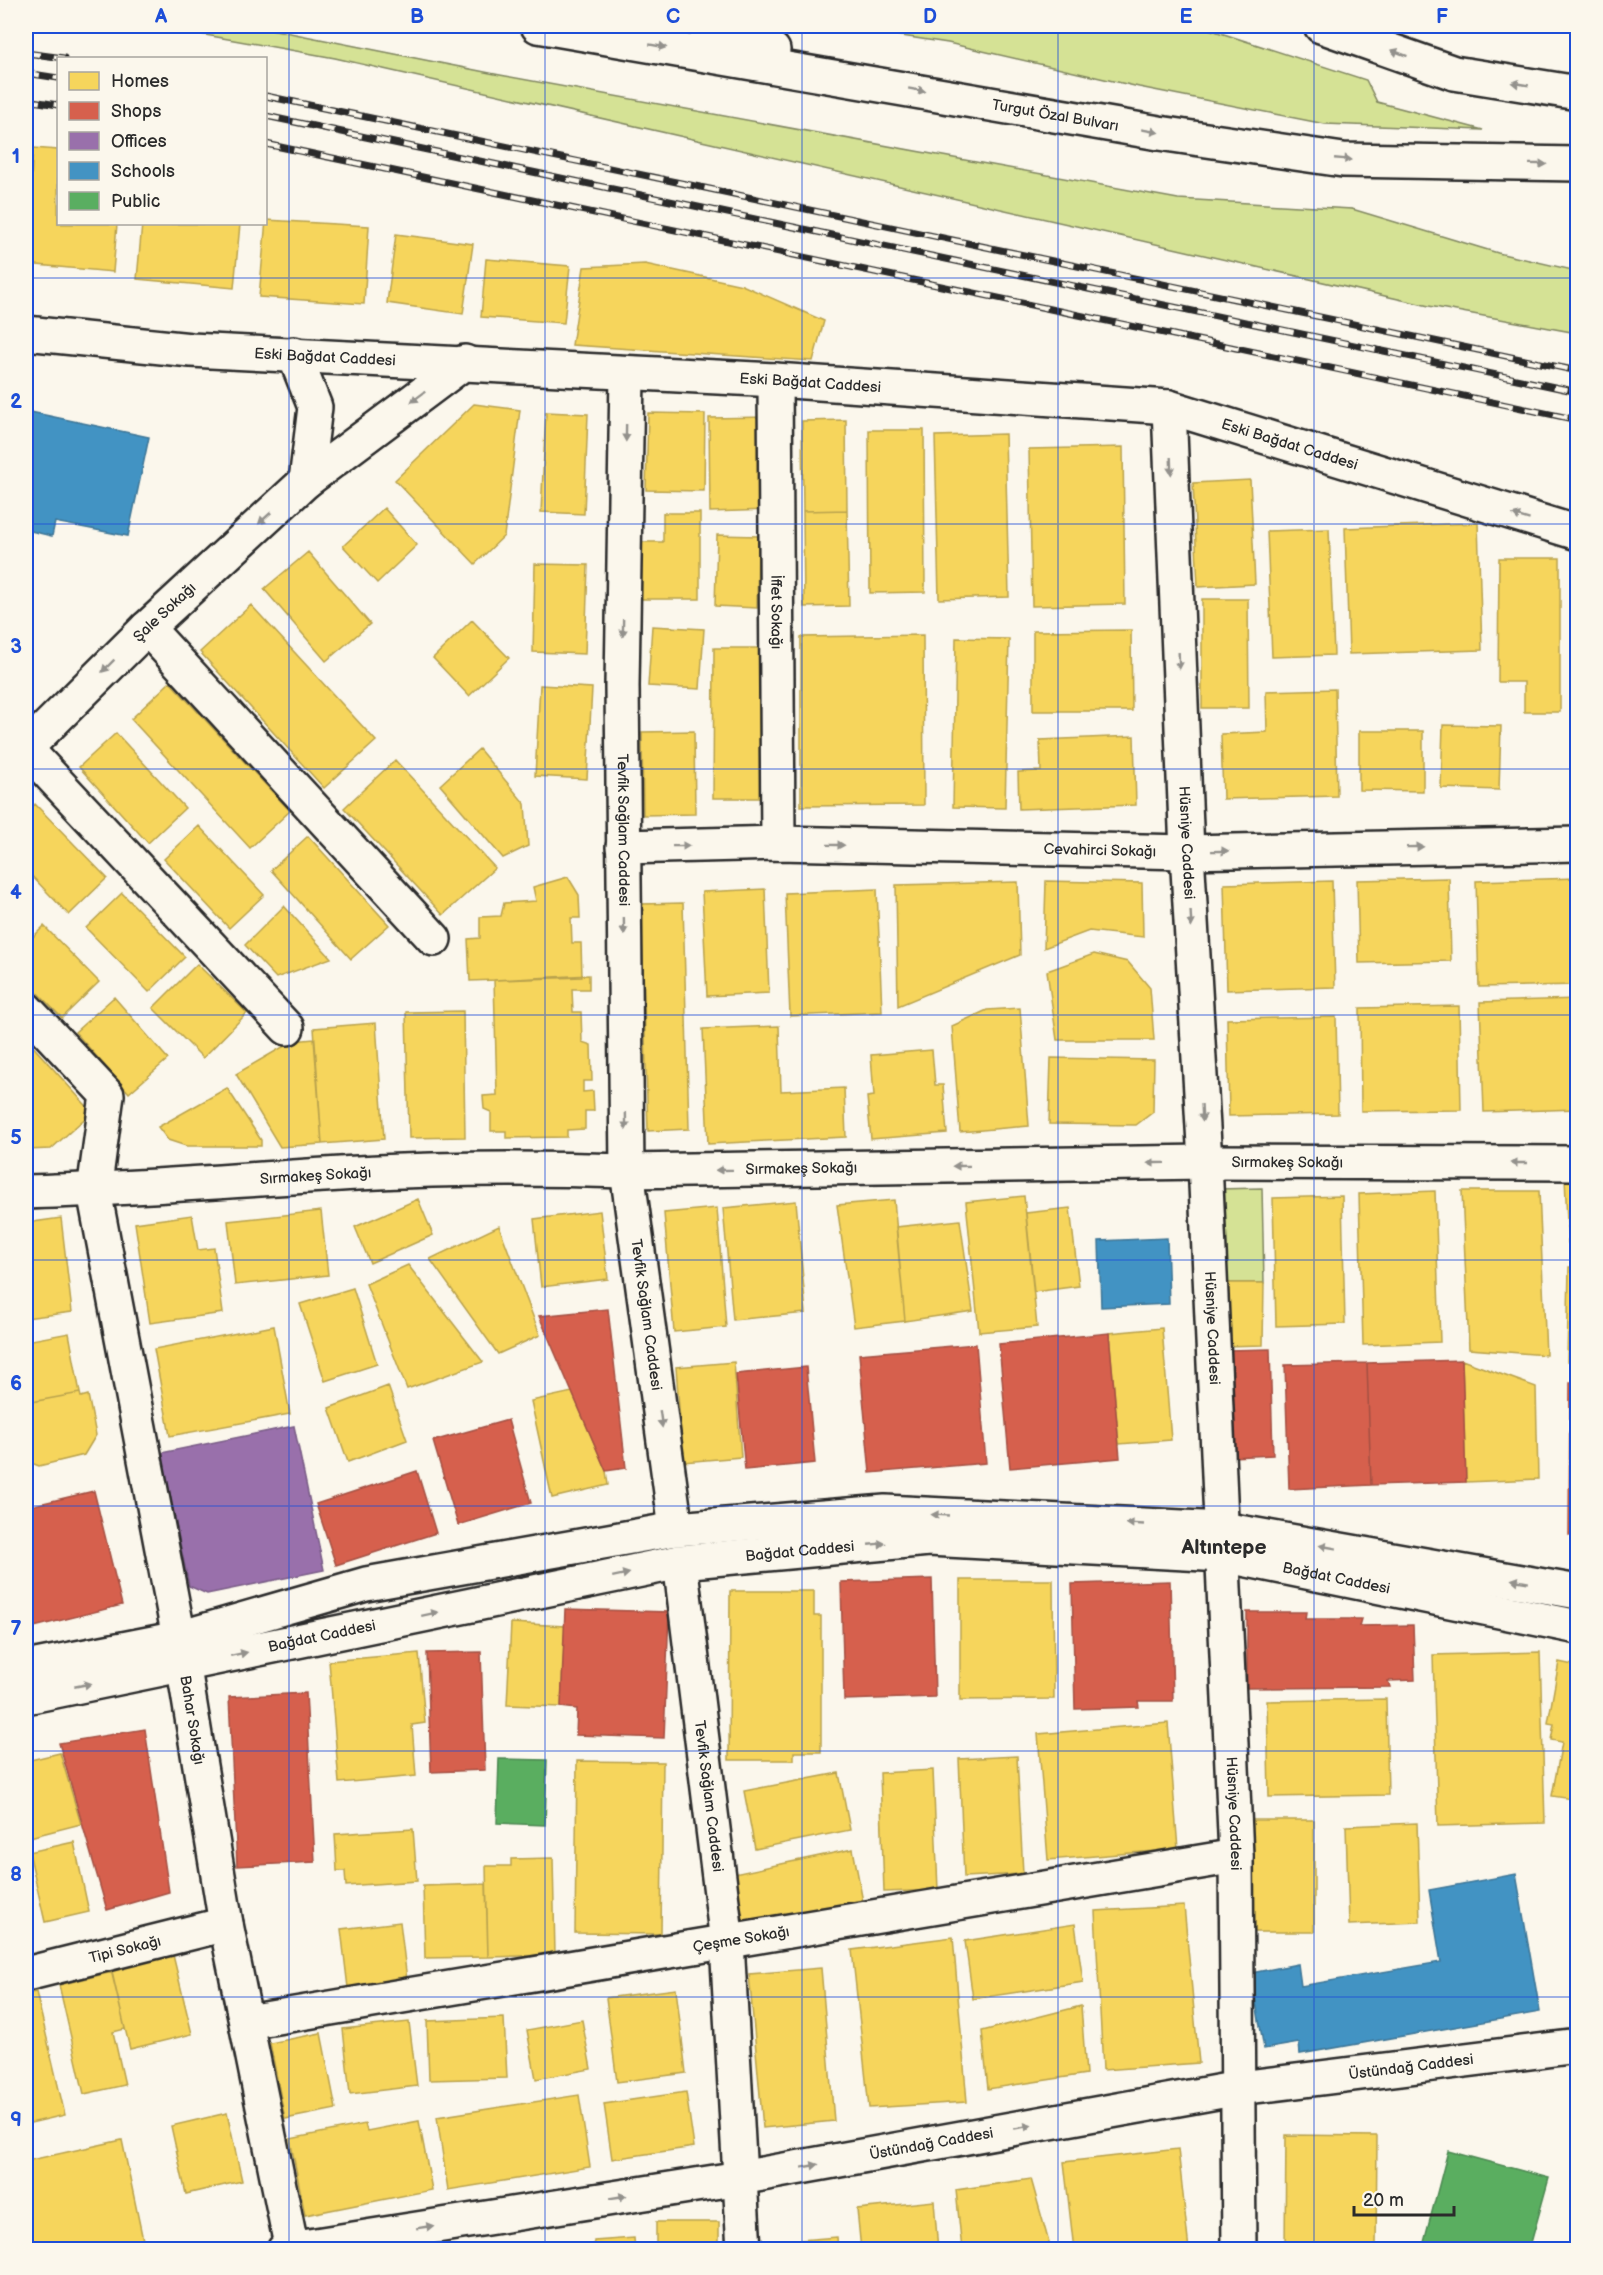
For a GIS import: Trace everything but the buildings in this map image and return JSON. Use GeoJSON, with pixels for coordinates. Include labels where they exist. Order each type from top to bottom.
{"type":"FeatureCollection","features":[{"type":"Feature","properties":{"kind":"main road","name":"Turgut Özal Bulvarı"},"geometry":{"type":"LineString","coordinates":[[538,26],[1159,133],[1343,160],[1578,165]]}},
{"type":"Feature","properties":{"kind":"main road"},"geometry":{"type":"LineString","coordinates":[[704,26],[859,80]]}},
{"type":"Feature","properties":{"kind":"main road"},"geometry":{"type":"LineString","coordinates":[[1322,26],[1454,73],[1578,93]]}},
{"type":"Feature","properties":{"kind":"main road","name":"Eski Bağdat Caddesi"},"geometry":{"type":"LineString","coordinates":[[26,333],[191,350],[465,362],[627,374],[775,380],[1169,408],[1578,533]]}},
{"type":"Feature","properties":{"kind":"main road"},"geometry":{"type":"LineString","coordinates":[[294,354],[315,407],[306,481]]}},
{"type":"Feature","properties":{"kind":"main road","name":"Şale Sokağı"},"geometry":{"type":"LineString","coordinates":[[26,748],[147,628],[306,481],[465,362]]}},
{"type":"Feature","properties":{"kind":"main road","name":"Tevfik Sağlam Caddesi"},"geometry":{"type":"LineString","coordinates":[[627,374],[622,686],[627,1171],[676,1529],[727,1942],[744,2250]]}},
{"type":"Feature","properties":{"kind":"main road","name":"İffet Sokağı"},"geometry":{"type":"LineString","coordinates":[[775,380],[778,843]]}},
{"type":"Feature","properties":{"kind":"main road","name":"Hüsniye Caddesi"},"geometry":{"type":"LineString","coordinates":[[1169,408],[1187,852],[1205,1162],[1236,1856],[1239,2250]]}},
{"type":"Feature","properties":{"kind":"main road"},"geometry":{"type":"LineString","coordinates":[[147,628],[434,939]]}},
{"type":"Feature","properties":{"kind":"main road"},"geometry":{"type":"LineString","coordinates":[[26,748],[286,1028]]}},
{"type":"Feature","properties":{"kind":"main road","name":"Cevahirci Sokağı"},"geometry":{"type":"LineString","coordinates":[[623,847],[778,843],[1187,852],[1578,844]]}},
{"type":"Feature","properties":{"kind":"main road","name":"Bahar Sokağı"},"geometry":{"type":"LineString","coordinates":[[26,1009],[107,1095],[94,1191],[181,1652],[226,1924],[247,2022],[289,2249]]}},
{"type":"Feature","properties":{"kind":"main road","name":"Sırmakeş Sokağı"},"geometry":{"type":"LineString","coordinates":[[26,1192],[94,1191],[370,1173],[531,1168],[627,1171],[1205,1162],[1578,1163]]}},
{"type":"Feature","properties":{"kind":"main road","name":"Bağdat Caddesi"},"geometry":{"type":"LineString","coordinates":[[26,1697],[181,1652],[366,1584],[676,1529],[885,1512],[1222,1542],[1578,1592]]}},
{"type":"Feature","properties":{"kind":"main road","name":"Bağdat Caddesi"},"geometry":{"type":"LineString","coordinates":[[26,1668],[181,1652],[680,1562],[929,1539],[1222,1542],[1578,1627]]}},
{"type":"Feature","properties":{"kind":"main road","name":"Çeşme Sokağı"},"geometry":{"type":"LineString","coordinates":[[247,2022],[1236,1856]]}},
{"type":"Feature","properties":{"kind":"main road","name":"Tipi Sokağı"},"geometry":{"type":"LineString","coordinates":[[26,1974],[226,1924]]}},
{"type":"Feature","properties":{"kind":"main road","name":"Üstündağ Caddesi"},"geometry":{"type":"LineString","coordinates":[[289,2249],[740,2178],[1239,2088],[1578,2046]]}},
{"type":"Feature","properties":{"kind":"green space"},"geometry":{"type":"Polygon","coordinates":[[[155,26],[255,26],[500,75],[1178,199],[1352,209],[1498,253],[1577,271],[1577,333],[1429,306],[335,58],[155,26]]]}},
{"type":"Feature","properties":{"kind":"green space"},"geometry":{"type":"Polygon","coordinates":[[[836,26],[1199,26],[1366,80],[1377,102],[1483,130],[1325,124],[1139,87],[948,43],[836,26]]]}},
{"type":"Feature","properties":{"kind":"green space"},"geometry":{"type":"Polygon","coordinates":[[[1262,1188],[1264,1283],[1220,1283],[1218,1189],[1262,1188]]]}},
{"type":"Feature","properties":{"kind":"railway"},"geometry":{"type":"LineString","coordinates":[[26,53],[57,57]]}},
{"type":"Feature","properties":{"kind":"railway"},"geometry":{"type":"LineString","coordinates":[[26,73],[57,78]]}},
{"type":"Feature","properties":{"kind":"railway"},"geometry":{"type":"LineString","coordinates":[[267,96],[1578,371]]}},
{"type":"Feature","properties":{"kind":"railway"},"geometry":{"type":"LineString","coordinates":[[26,100],[57,105]]}},
{"type":"Feature","properties":{"kind":"railway"},"geometry":{"type":"LineString","coordinates":[[267,116],[1578,392]]}},
{"type":"Feature","properties":{"kind":"railway"},"geometry":{"type":"LineString","coordinates":[[267,144],[1578,420]]}},
{"type":"Feature","properties":{"kind":"district","name":"Altıntepe"},"geometry":{"type":"Point","coordinates":[1224,1547]}}]}
